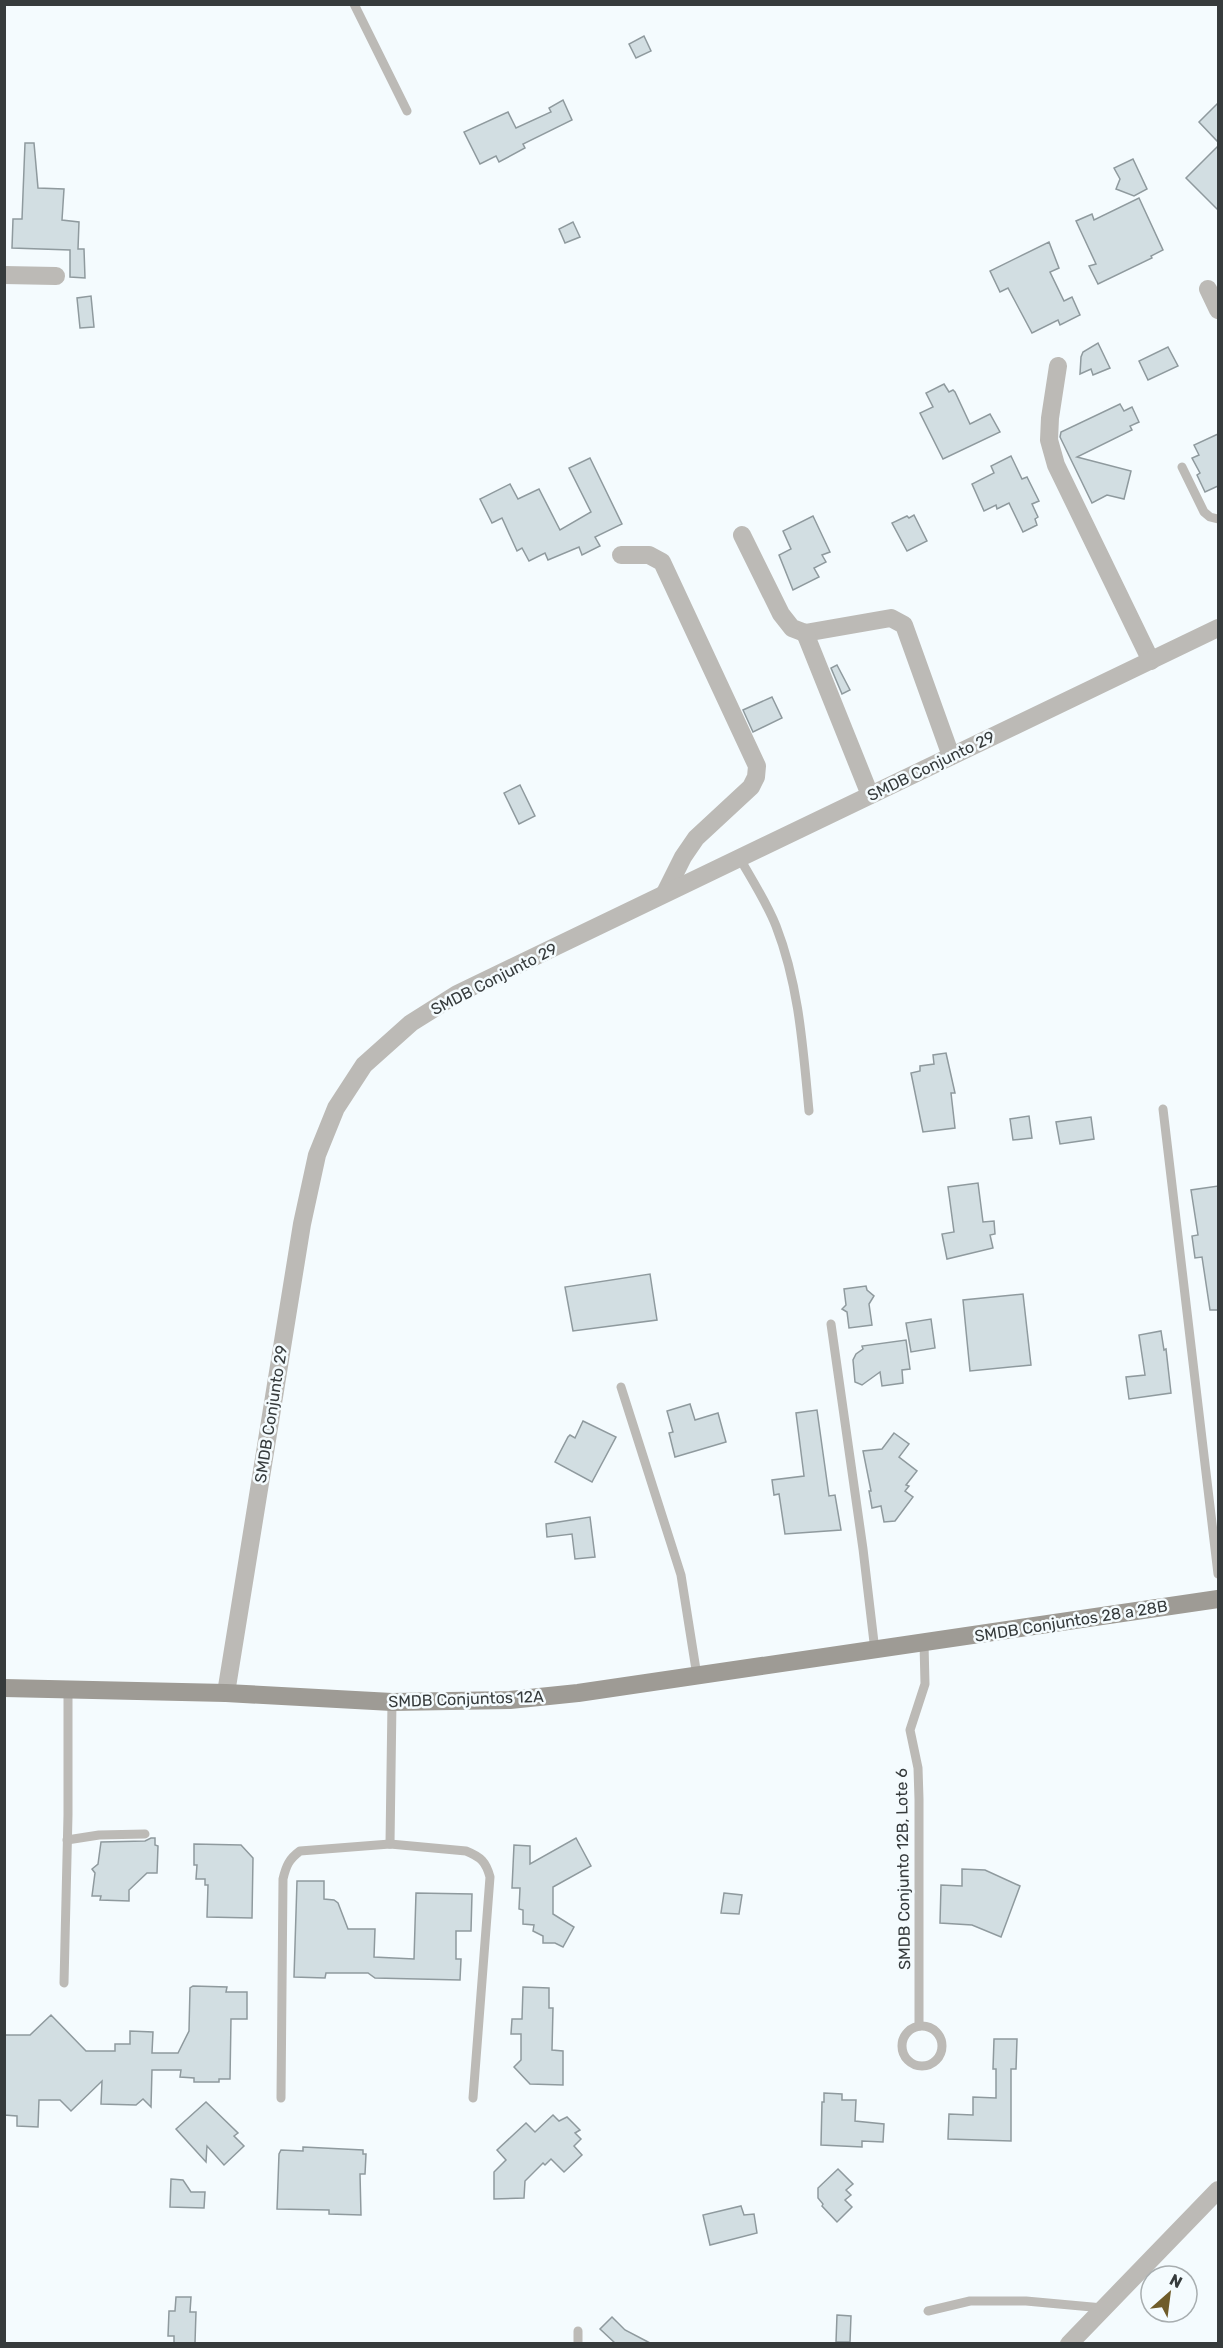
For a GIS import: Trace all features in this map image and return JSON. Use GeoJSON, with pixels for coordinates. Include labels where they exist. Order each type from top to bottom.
{"type":"FeatureCollection","features":[{"type":"Feature","properties":{"kind":"street"},"geometry":{"type":"LineString","coordinates":[[4,275],[57,276]]}},
{"type":"Feature","properties":{"kind":"street"},"geometry":{"type":"LineString","coordinates":[[1208,289],[1218,310]]}},
{"type":"Feature","properties":{"kind":"street"},"geometry":{"type":"LineString","coordinates":[[1058,366],[1049,440],[1056,465],[1151,661]]}},
{"type":"Feature","properties":{"kind":"street"},"geometry":{"type":"LineString","coordinates":[[742,535],[781,614],[792,628],[806,633],[879,618],[891,618],[904,625],[951,756]]}},
{"type":"Feature","properties":{"kind":"street"},"geometry":{"type":"LineString","coordinates":[[621,555],[649,555],[662,562],[757,766],[756,777],[751,787],[696,838],[683,857],[665,893]]}},
{"type":"Feature","properties":{"kind":"street","name":"SMDB Conjunto 29"},"geometry":{"type":"LineString","coordinates":[[226,1694],[302,1224],[317,1155],[336,1108],[364,1065],[411,1023],[457,994],[1218,628]]}},
{"type":"Feature","properties":{"kind":"street"},"geometry":{"type":"LineString","coordinates":[[806,633],[870,795]]}},
{"type":"Feature","properties":{"kind":"street","name":"SMDB Conjuntos 28 a 28B"},"geometry":{"type":"LineString","coordinates":[[924,1643],[1218,1599]]}},
{"type":"Feature","properties":{"kind":"street","name":"SMDB Conjuntos 12A"},"geometry":{"type":"LineString","coordinates":[[4,1688],[226,1694],[392,1702],[510,1700],[578,1693],[924,1643]]}},
{"type":"Feature","properties":{"kind":"street"},"geometry":{"type":"LineString","coordinates":[[1069,2343],[1218,2190]]}},
{"type":"Feature","properties":{"kind":"lane"},"geometry":{"type":"LineString","coordinates":[[354,4],[407,111]]}},
{"type":"Feature","properties":{"kind":"lane"},"geometry":{"type":"LineString","coordinates":[[1182,467],[1204,512],[1218,519]]}},
{"type":"Feature","properties":{"kind":"lane"},"geometry":{"type":"LineString","coordinates":[[739,858],[775,925],[792,974],[802,1035],[809,1111]]}},
{"type":"Feature","properties":{"kind":"lane"},"geometry":{"type":"LineString","coordinates":[[1163,1109],[1218,1574]]}},
{"type":"Feature","properties":{"kind":"lane"},"geometry":{"type":"LineString","coordinates":[[831,1324],[875,1651]]}},
{"type":"Feature","properties":{"kind":"lane"},"geometry":{"type":"LineString","coordinates":[[621,1387],[681,1575],[697,1676]]}},
{"type":"Feature","properties":{"kind":"lane","name":"SMDB Conjunto 12B, Lote 6"},"geometry":{"type":"LineString","coordinates":[[919,2026],[919,1799],[918,1768],[910,1730],[925,1684],[924,1643]]}},
{"type":"Feature","properties":{"kind":"lane"},"geometry":{"type":"LineString","coordinates":[[63,1983],[68,1691]]}},
{"type":"Feature","properties":{"kind":"lane"},"geometry":{"type":"LineString","coordinates":[[390,1844],[392,1702]]}},
{"type":"Feature","properties":{"kind":"lane"},"geometry":{"type":"LineString","coordinates":[[67,1840],[99,1835],[145,1834]]}},
{"type":"Feature","properties":{"kind":"lane"},"geometry":{"type":"LineString","coordinates":[[281,2098],[283,1879],[286,1867],[291,1857],[300,1851],[312,1848],[390,1844],[466,1851],[478,1856],[486,1864],[490,1877],[473,2098]]}},
{"type":"Feature","properties":{"kind":"lane"},"geometry":{"type":"LineString","coordinates":[[919,2026],[926,2026],[937,2033],[942,2045],[939,2058],[927,2066],[909,2062],[902,2051],[903,2038],[907,2032],[919,2026]]}},
{"type":"Feature","properties":{"kind":"lane"},"geometry":{"type":"LineString","coordinates":[[928,2311],[970,2301],[1026,2301],[1103,2308]]}},
{"type":"Feature","properties":{"kind":"lane"},"geometry":{"type":"LineString","coordinates":[[578,2331],[578,2343]]}},
{"type":"Feature","properties":{"kind":"building"},"geometry":{"type":"Polygon","coordinates":[[[644,36],[651,51],[636,58],[629,44],[644,36]]]}},
{"type":"Feature","properties":{"kind":"building"},"geometry":{"type":"Polygon","coordinates":[[[563,100],[572,120],[523,144],[525,148],[499,162],[496,156],[480,164],[464,132],[508,112],[516,128],[551,112],[549,108],[563,100]]]}},
{"type":"Feature","properties":{"kind":"building"},"geometry":{"type":"Polygon","coordinates":[[[1218,103],[1218,142],[1199,122],[1218,103]]]}},
{"type":"Feature","properties":{"kind":"building"},"geometry":{"type":"Polygon","coordinates":[[[25,143],[34,143],[38,188],[64,189],[62,220],[79,222],[78,249],[84,249],[85,278],[70,277],[70,250],[12,248],[13,219],[22,219],[25,143]]]}},
{"type":"Feature","properties":{"kind":"building"},"geometry":{"type":"Polygon","coordinates":[[[1218,146],[1218,210],[1186,178],[1218,146]]]}},
{"type":"Feature","properties":{"kind":"building"},"geometry":{"type":"Polygon","coordinates":[[[1133,159],[1147,189],[1134,196],[1116,189],[1120,179],[1114,168],[1133,159]]]}},
{"type":"Feature","properties":{"kind":"building"},"geometry":{"type":"Polygon","coordinates":[[[1139,198],[1163,250],[1151,256],[1152,258],[1098,284],[1089,266],[1096,264],[1076,221],[1092,214],[1094,220],[1139,198]]]}},
{"type":"Feature","properties":{"kind":"building"},"geometry":{"type":"Polygon","coordinates":[[[573,222],[580,237],[565,243],[559,229],[573,222]]]}},
{"type":"Feature","properties":{"kind":"building"},"geometry":{"type":"Polygon","coordinates":[[[1049,242],[1059,268],[1050,272],[1064,301],[1072,297],[1080,315],[1060,325],[1058,320],[1032,333],[1008,288],[1000,292],[990,271],[1049,242]]]}},
{"type":"Feature","properties":{"kind":"building"},"geometry":{"type":"Polygon","coordinates":[[[91,296],[94,327],[80,328],[77,298],[91,296]]]}},
{"type":"Feature","properties":{"kind":"building"},"geometry":{"type":"Polygon","coordinates":[[[1098,343],[1110,368],[1093,375],[1091,369],[1080,374],[1083,352],[1098,343]]]}},
{"type":"Feature","properties":{"kind":"building"},"geometry":{"type":"Polygon","coordinates":[[[1168,347],[1178,366],[1148,380],[1139,361],[1168,347]]]}},
{"type":"Feature","properties":{"kind":"building"},"geometry":{"type":"Polygon","coordinates":[[[944,384],[949,392],[953,390],[955,392],[970,424],[990,414],[1000,432],[943,459],[920,413],[933,407],[926,393],[944,384]]]}},
{"type":"Feature","properties":{"kind":"building"},"geometry":{"type":"Polygon","coordinates":[[[1120,404],[1124,411],[1132,407],[1139,422],[1130,426],[1132,430],[1077,457],[1131,471],[1124,499],[1107,495],[1092,503],[1060,437],[1061,432],[1120,404]]]}},
{"type":"Feature","properties":{"kind":"building"},"geometry":{"type":"Polygon","coordinates":[[[1218,434],[1218,486],[1205,492],[1197,475],[1200,473],[1192,458],[1199,455],[1194,445],[1218,434]]]}},
{"type":"Feature","properties":{"kind":"building"},"geometry":{"type":"Polygon","coordinates":[[[1011,456],[1022,479],[1027,477],[1039,501],[1032,504],[1038,517],[1035,519],[1037,525],[1023,532],[1009,503],[997,509],[996,505],[984,511],[972,484],[994,473],[991,466],[1011,456]]]}},
{"type":"Feature","properties":{"kind":"building"},"geometry":{"type":"Polygon","coordinates":[[[590,458],[622,524],[595,537],[600,546],[582,555],[579,547],[548,560],[545,553],[529,561],[522,548],[517,551],[502,518],[492,523],[480,499],[510,484],[518,499],[539,489],[560,530],[591,512],[569,468],[590,458]]]}},
{"type":"Feature","properties":{"kind":"building"},"geometry":{"type":"Polygon","coordinates":[[[914,515],[927,541],[907,551],[892,523],[914,515]]]}},
{"type":"Feature","properties":{"kind":"building"},"geometry":{"type":"Polygon","coordinates":[[[813,516],[830,552],[822,555],[826,562],[814,568],[819,577],[793,590],[779,555],[791,549],[783,531],[813,516]]]}},
{"type":"Feature","properties":{"kind":"building"},"geometry":{"type":"Polygon","coordinates":[[[837,665],[850,690],[842,694],[831,668],[837,665]]]}},
{"type":"Feature","properties":{"kind":"building"},"geometry":{"type":"Polygon","coordinates":[[[772,697],[782,718],[753,732],[743,710],[772,697]]]}},
{"type":"Feature","properties":{"kind":"building"},"geometry":{"type":"Polygon","coordinates":[[[520,785],[535,816],[519,824],[504,793],[520,785]]]}},
{"type":"Feature","properties":{"kind":"building"},"geometry":{"type":"Polygon","coordinates":[[[946,1053],[955,1093],[951,1093],[955,1128],[923,1132],[911,1073],[920,1071],[920,1066],[934,1064],[933,1055],[946,1053]]]}},
{"type":"Feature","properties":{"kind":"building"},"geometry":{"type":"Polygon","coordinates":[[[1029,1116],[1032,1138],[1013,1140],[1010,1119],[1029,1116]]]}},
{"type":"Feature","properties":{"kind":"building"},"geometry":{"type":"Polygon","coordinates":[[[1091,1117],[1094,1139],[1060,1144],[1056,1122],[1091,1117]]]}},
{"type":"Feature","properties":{"kind":"building"},"geometry":{"type":"Polygon","coordinates":[[[978,1183],[983,1222],[994,1221],[995,1234],[990,1235],[993,1248],[947,1259],[942,1234],[954,1232],[948,1187],[978,1183]]]}},
{"type":"Feature","properties":{"kind":"building"},"geometry":{"type":"Polygon","coordinates":[[[1218,1186],[1218,1310],[1210,1310],[1202,1257],[1195,1258],[1192,1236],[1198,1235],[1191,1190],[1218,1186]]]}},
{"type":"Feature","properties":{"kind":"building"},"geometry":{"type":"Polygon","coordinates":[[[650,1274],[657,1320],[573,1331],[565,1287],[650,1274]]]}},
{"type":"Feature","properties":{"kind":"building"},"geometry":{"type":"Polygon","coordinates":[[[866,1286],[874,1296],[869,1304],[872,1325],[849,1328],[847,1312],[842,1309],[846,1305],[844,1289],[866,1286]]]}},
{"type":"Feature","properties":{"kind":"building"},"geometry":{"type":"Polygon","coordinates":[[[1023,1294],[1031,1365],[970,1371],[963,1300],[1023,1294]]]}},
{"type":"Feature","properties":{"kind":"building"},"geometry":{"type":"Polygon","coordinates":[[[931,1319],[935,1348],[911,1352],[906,1323],[931,1319]]]}},
{"type":"Feature","properties":{"kind":"building"},"geometry":{"type":"Polygon","coordinates":[[[1161,1331],[1164,1350],[1166,1349],[1171,1393],[1129,1399],[1126,1377],[1145,1375],[1139,1335],[1161,1331]]]}},
{"type":"Feature","properties":{"kind":"building"},"geometry":{"type":"Polygon","coordinates":[[[906,1340],[910,1369],[902,1370],[903,1383],[882,1386],[880,1372],[862,1385],[855,1382],[853,1360],[856,1354],[863,1349],[862,1346],[906,1340]]]}},
{"type":"Feature","properties":{"kind":"building"},"geometry":{"type":"Polygon","coordinates":[[[690,1404],[695,1420],[718,1413],[726,1442],[675,1457],[669,1433],[673,1432],[667,1411],[690,1404]]]}},
{"type":"Feature","properties":{"kind":"building"},"geometry":{"type":"Polygon","coordinates":[[[817,1410],[829,1496],[835,1495],[841,1530],[785,1534],[779,1494],[774,1495],[772,1480],[804,1476],[796,1413],[817,1410]]]}},
{"type":"Feature","properties":{"kind":"building"},"geometry":{"type":"Polygon","coordinates":[[[583,1421],[616,1437],[592,1482],[555,1462],[568,1437],[570,1435],[575,1438],[583,1421]]]}},
{"type":"Feature","properties":{"kind":"building"},"geometry":{"type":"Polygon","coordinates":[[[894,1433],[909,1444],[899,1457],[917,1471],[906,1485],[909,1486],[905,1491],[913,1497],[895,1521],[884,1522],[881,1506],[872,1508],[863,1451],[882,1449],[894,1433]]]}},
{"type":"Feature","properties":{"kind":"building"},"geometry":{"type":"Polygon","coordinates":[[[590,1517],[595,1557],[575,1559],[572,1534],[547,1537],[546,1524],[590,1517]]]}},
{"type":"Feature","properties":{"kind":"building"},"geometry":{"type":"Polygon","coordinates":[[[155,1838],[155,1845],[158,1846],[157,1873],[147,1873],[129,1890],[129,1901],[100,1900],[101,1896],[92,1896],[95,1873],[92,1869],[98,1864],[101,1842],[145,1841],[155,1838]]]}},
{"type":"Feature","properties":{"kind":"building"},"geometry":{"type":"Polygon","coordinates":[[[576,1838],[591,1866],[553,1887],[553,1914],[574,1927],[563,1947],[555,1943],[543,1943],[543,1936],[533,1931],[534,1925],[523,1924],[523,1910],[519,1909],[520,1888],[512,1888],[514,1845],[530,1846],[530,1864],[576,1838]]]}},
{"type":"Feature","properties":{"kind":"building"},"geometry":{"type":"Polygon","coordinates":[[[194,1844],[241,1845],[253,1858],[252,1918],[207,1917],[208,1885],[205,1885],[205,1879],[196,1879],[194,1844]]]}},
{"type":"Feature","properties":{"kind":"building"},"geometry":{"type":"Polygon","coordinates":[[[962,1869],[985,1870],[1020,1886],[1001,1937],[972,1925],[940,1923],[941,1885],[962,1886],[962,1869]]]}},
{"type":"Feature","properties":{"kind":"building"},"geometry":{"type":"Polygon","coordinates":[[[297,1881],[324,1881],[324,1899],[338,1903],[348,1929],[375,1929],[374,1957],[414,1959],[416,1893],[472,1894],[471,1931],[456,1931],[456,1959],[461,1959],[460,1980],[375,1978],[368,1973],[326,1973],[325,1978],[294,1977],[297,1881]]]}},
{"type":"Feature","properties":{"kind":"building"},"geometry":{"type":"Polygon","coordinates":[[[724,1893],[742,1895],[739,1914],[721,1913],[724,1893]]]}},
{"type":"Feature","properties":{"kind":"building"},"geometry":{"type":"Polygon","coordinates":[[[193,1986],[227,1987],[226,1992],[247,1992],[247,2019],[231,2019],[230,2079],[219,2079],[219,2082],[194,2082],[194,2078],[180,2077],[181,2070],[152,2070],[151,2107],[143,2099],[136,2105],[101,2104],[102,2081],[71,2111],[60,2100],[39,2100],[38,2127],[17,2126],[17,2116],[4,2115],[4,2035],[30,2035],[51,2015],[86,2051],[115,2051],[115,2044],[130,2044],[130,2031],[153,2032],[152,2053],[178,2053],[189,2031],[190,1988],[193,1986]]]}},
{"type":"Feature","properties":{"kind":"building"},"geometry":{"type":"Polygon","coordinates":[[[523,1987],[549,1988],[549,2008],[553,2008],[552,2050],[563,2051],[563,2085],[530,2084],[514,2067],[521,2060],[521,2034],[511,2034],[512,2019],[522,2019],[523,1987]]]}},
{"type":"Feature","properties":{"kind":"building"},"geometry":{"type":"Polygon","coordinates":[[[994,2039],[1017,2039],[1016,2069],[1011,2069],[1011,2141],[948,2139],[949,2114],[973,2115],[973,2097],[996,2098],[996,2069],[993,2069],[994,2039]]]}},
{"type":"Feature","properties":{"kind":"building"},"geometry":{"type":"Polygon","coordinates":[[[824,2093],[842,2094],[842,2100],[856,2100],[855,2121],[884,2124],[883,2142],[862,2141],[862,2147],[821,2145],[824,2093]]]}},
{"type":"Feature","properties":{"kind":"building"},"geometry":{"type":"Polygon","coordinates":[[[206,2102],[238,2133],[234,2136],[244,2146],[224,2165],[207,2146],[206,2162],[176,2129],[206,2102]]]}},
{"type":"Feature","properties":{"kind":"building"},"geometry":{"type":"Polygon","coordinates":[[[553,2115],[559,2121],[567,2117],[580,2130],[575,2133],[581,2139],[574,2146],[582,2155],[564,2172],[551,2159],[545,2165],[543,2163],[525,2181],[524,2198],[494,2199],[494,2172],[506,2160],[497,2150],[526,2123],[535,2132],[553,2115]]]}},
{"type":"Feature","properties":{"kind":"building"},"geometry":{"type":"Polygon","coordinates":[[[303,2147],[363,2150],[363,2154],[366,2154],[365,2174],[360,2174],[361,2215],[329,2214],[329,2210],[277,2209],[279,2154],[281,2150],[303,2151],[303,2147]]]}},
{"type":"Feature","properties":{"kind":"building"},"geometry":{"type":"Polygon","coordinates":[[[838,2169],[853,2184],[846,2190],[851,2195],[845,2200],[852,2207],[837,2222],[822,2206],[818,2198],[818,2188],[838,2169]]]}},
{"type":"Feature","properties":{"kind":"building"},"geometry":{"type":"Polygon","coordinates":[[[171,2179],[183,2180],[191,2192],[205,2192],[204,2208],[170,2207],[171,2179]]]}},
{"type":"Feature","properties":{"kind":"building"},"geometry":{"type":"Polygon","coordinates":[[[741,2206],[744,2215],[754,2214],[757,2233],[710,2245],[703,2215],[741,2206]]]}},
{"type":"Feature","properties":{"kind":"building"},"geometry":{"type":"Polygon","coordinates":[[[176,2297],[191,2297],[190,2312],[196,2312],[195,2343],[174,2343],[174,2336],[168,2336],[169,2311],[175,2311],[176,2297]]]}},
{"type":"Feature","properties":{"kind":"building"},"geometry":{"type":"Polygon","coordinates":[[[837,2315],[851,2316],[850,2342],[836,2342],[837,2315]]]}},
{"type":"Feature","properties":{"kind":"building"},"geometry":{"type":"Polygon","coordinates":[[[612,2317],[625,2330],[650,2343],[615,2343],[600,2329],[612,2317]]]}}]}
